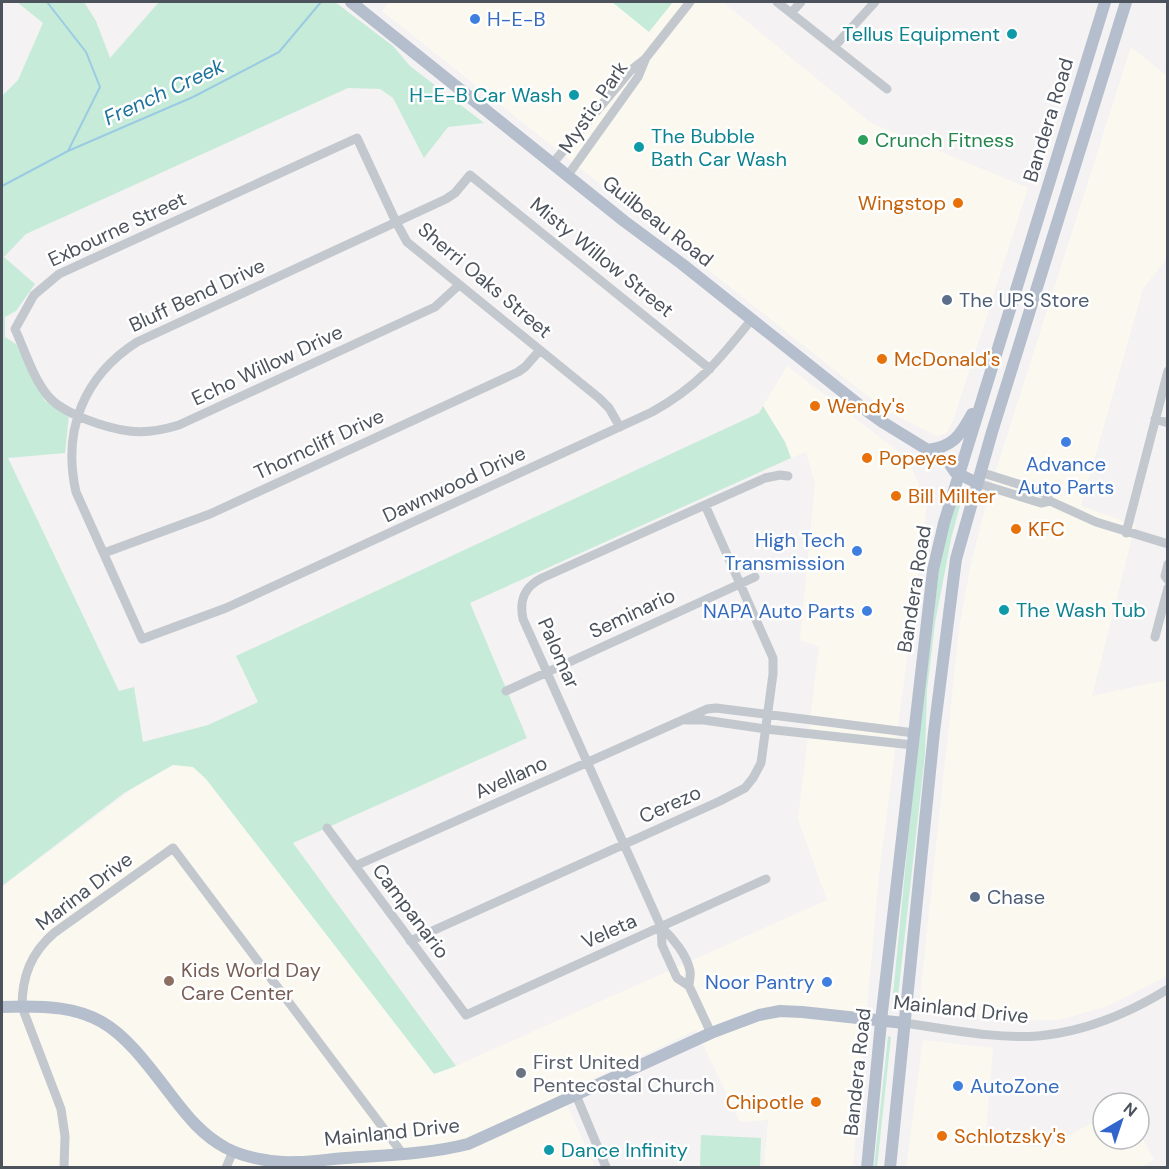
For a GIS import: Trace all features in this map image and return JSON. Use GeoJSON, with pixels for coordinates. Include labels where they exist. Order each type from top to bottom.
{"type":"FeatureCollection","features":[{"type":"Feature","properties":{"kind":"main road","name":"Bandera Road"},"geometry":{"type":"LineString","coordinates":[[867,1167],[881,1020],[933,570],[960,469],[1105,2]]}},
{"type":"Feature","properties":{"kind":"main road","name":"Bandera Road"},"geometry":{"type":"LineString","coordinates":[[890,1167],[946,633],[956,559],[979,477],[1126,2]]}},
{"type":"Feature","properties":{"kind":"main road","name":"Guilbeau Road"},"geometry":{"type":"LineString","coordinates":[[355,5],[624,221],[873,415],[960,469]]}},
{"type":"Feature","properties":{"kind":"main road"},"geometry":{"type":"LineString","coordinates":[[927,450],[941,448],[956,439],[983,394]]}},
{"type":"Feature","properties":{"kind":"main road"},"geometry":{"type":"LineString","coordinates":[[960,469],[979,477]]}},
{"type":"Feature","properties":{"kind":"main road","name":"Mainland Drive"},"geometry":{"type":"LineString","coordinates":[[2,1008],[49,1006],[74,1010],[110,1027],[140,1053],[195,1125],[215,1141],[252,1158],[279,1162],[444,1149],[468,1144],[711,1033],[750,1018],[780,1011],[904,1023]]}},
{"type":"Feature","properties":{"kind":"street","name":"Mystic Park"},"geometry":{"type":"LineString","coordinates":[[553,163],[631,70],[645,58],[690,2]]}},
{"type":"Feature","properties":{"kind":"street"},"geometry":{"type":"LineString","coordinates":[[777,2],[887,89]]}},
{"type":"Feature","properties":{"kind":"street"},"geometry":{"type":"LineString","coordinates":[[791,12],[801,2]]}},
{"type":"Feature","properties":{"kind":"street"},"geometry":{"type":"LineString","coordinates":[[834,47],[875,2]]}},
{"type":"Feature","properties":{"kind":"street","name":"Mystic Park"},"geometry":{"type":"LineString","coordinates":[[568,175],[638,77],[645,58]]}},
{"type":"Feature","properties":{"kind":"street","name":"Sherri Oaks Street"},"geometry":{"type":"LineString","coordinates":[[357,138],[407,242],[599,398],[609,408],[620,427]]}},
{"type":"Feature","properties":{"kind":"street","name":"Exbourne Street"},"geometry":{"type":"LineString","coordinates":[[78,416],[58,406],[45,392],[15,329],[34,295],[42,287],[71,267],[357,138]]}},
{"type":"Feature","properties":{"kind":"street","name":"Bluff Bend Drive"},"geometry":{"type":"LineString","coordinates":[[142,639],[76,492],[72,475],[72,437],[90,388],[116,357],[137,342],[446,199],[455,193],[470,175]]}},
{"type":"Feature","properties":{"kind":"street","name":"Misty Willow Street"},"geometry":{"type":"LineString","coordinates":[[470,175],[710,369]]}},
{"type":"Feature","properties":{"kind":"street","name":"Echo Willow Drive"},"geometry":{"type":"LineString","coordinates":[[78,416],[130,431],[161,430],[179,425],[435,307],[459,285]]}},
{"type":"Feature","properties":{"kind":"street","name":"Dawnwood Drive"},"geometry":{"type":"LineString","coordinates":[[142,639],[226,608],[670,402],[687,391],[710,369],[752,320]]}},
{"type":"Feature","properties":{"kind":"street","name":"Thorncliff Drive"},"geometry":{"type":"LineString","coordinates":[[104,553],[210,514],[507,376],[525,367],[540,350]]}},
{"type":"Feature","properties":{"kind":"street"},"geometry":{"type":"LineString","coordinates":[[1126,533],[1167,371]]}},
{"type":"Feature","properties":{"kind":"street"},"geometry":{"type":"LineString","coordinates":[[1155,419],[1167,423]]}},
{"type":"Feature","properties":{"kind":"street","name":"Palomar"},"geometry":{"type":"LineString","coordinates":[[689,986],[677,978],[662,945],[661,927],[524,619],[521,607],[525,591],[542,578],[765,478],[789,476]]}},
{"type":"Feature","properties":{"kind":"street"},"geometry":{"type":"LineString","coordinates":[[979,477],[1031,488],[1045,494],[1050,501],[1096,522],[1167,544]]}},
{"type":"Feature","properties":{"kind":"street","name":"Cerezo"},"geometry":{"type":"LineString","coordinates":[[410,941],[720,801],[745,788],[753,778],[761,763],[773,674],[773,658],[705,505]]}},
{"type":"Feature","properties":{"kind":"street"},"geometry":{"type":"LineString","coordinates":[[1167,565],[1165,576],[1167,580]]}},
{"type":"Feature","properties":{"kind":"street"},"geometry":{"type":"LineString","coordinates":[[741,583],[755,577]]}},
{"type":"Feature","properties":{"kind":"street","name":"Seminario"},"geometry":{"type":"LineString","coordinates":[[506,691],[741,583]]}},
{"type":"Feature","properties":{"kind":"street"},"geometry":{"type":"LineString","coordinates":[[1155,637],[1167,588]]}},
{"type":"Feature","properties":{"kind":"street","name":"Avellano"},"geometry":{"type":"LineString","coordinates":[[355,866],[707,709],[716,708],[830,723],[913,739]]}},
{"type":"Feature","properties":{"kind":"street"},"geometry":{"type":"LineString","coordinates":[[795,732],[798,719]]}},
{"type":"Feature","properties":{"kind":"street","name":"Avellano"},"geometry":{"type":"LineString","coordinates":[[681,720],[704,720],[828,736],[913,739]]}},
{"type":"Feature","properties":{"kind":"street"},"geometry":{"type":"LineString","coordinates":[[828,736],[830,723]]}},
{"type":"Feature","properties":{"kind":"street","name":"Campanario"},"geometry":{"type":"LineString","coordinates":[[327,828],[466,1015]]}},
{"type":"Feature","properties":{"kind":"street","name":"Marina Drive"},"geometry":{"type":"LineString","coordinates":[[22,1007],[22,989],[26,971],[31,960],[47,939],[173,848],[402,1153]]}},
{"type":"Feature","properties":{"kind":"street","name":"Veleta"},"geometry":{"type":"LineString","coordinates":[[466,1015],[766,879]]}},
{"type":"Feature","properties":{"kind":"street","name":"Palomar"},"geometry":{"type":"LineString","coordinates":[[661,927],[675,940],[680,949],[690,972],[689,986],[711,1033]]}},
{"type":"Feature","properties":{"kind":"street"},"geometry":{"type":"LineString","coordinates":[[667,956],[680,949]]}},
{"type":"Feature","properties":{"kind":"street","name":"Mainland Drive"},"geometry":{"type":"LineString","coordinates":[[904,1023],[1010,1036],[1057,1034],[1129,1010],[1167,989]]}},
{"type":"Feature","properties":{"kind":"street"},"geometry":{"type":"LineString","coordinates":[[22,1007],[62,1109],[65,1136],[64,1167]]}},
{"type":"Feature","properties":{"kind":"street"},"geometry":{"type":"LineString","coordinates":[[576,1095],[606,1167]]}},
{"type":"Feature","properties":{"kind":"street"},"geometry":{"type":"LineString","coordinates":[[226,1167],[233,1151]]}},
{"type":"Feature","properties":{"kind":"shaded area"},"geometry":{"type":"Polygon","coordinates":[[[389,2],[723,2],[871,123],[1028,188],[954,418],[947,433],[937,436],[885,410],[382,11],[389,2]]]}},
{"type":"Feature","properties":{"kind":"shaded area"},"geometry":{"type":"Polygon","coordinates":[[[1131,47],[1167,76],[1167,258],[1143,289],[1081,506],[1135,525],[1092,696],[1167,680],[1167,976],[1108,1006],[1059,1020],[1017,1020],[919,1007],[959,629],[970,568],[989,492],[1131,47]]]}},
{"type":"Feature","properties":{"kind":"shaded area"},"geometry":{"type":"Polygon","coordinates":[[[787,366],[908,459],[927,504],[879,875],[853,1167],[764,1167],[768,1120],[740,1122],[696,1030],[562,1094],[595,1167],[2,1168],[2,887],[190,746],[434,1074],[827,900],[798,819],[819,647],[800,640],[815,483],[806,452],[791,458],[785,442],[763,406],[787,366]]]}},
{"type":"Feature","properties":{"kind":"shaded area"},"geometry":{"type":"Polygon","coordinates":[[[923,1040],[993,1048],[985,1142],[1045,1148],[1091,1123],[1091,1151],[1149,1151],[1154,1160],[1140,1168],[906,1168],[923,1040]]]}},
{"type":"Feature","properties":{"kind":"green space"},"geometry":{"type":"Polygon","coordinates":[[[17,2],[84,2],[96,21],[110,58],[159,2],[335,2],[393,46],[410,66],[484,123],[448,127],[424,158],[393,98],[380,89],[348,88],[26,234],[4,257],[35,284],[16,311],[5,317],[5,337],[16,344],[45,401],[69,415],[65,453],[8,458],[119,691],[134,687],[143,742],[208,725],[258,702],[236,656],[759,413],[763,406],[785,442],[791,458],[470,603],[527,738],[293,843],[456,1066],[434,1074],[206,779],[193,767],[173,765],[124,793],[2,886],[2,96],[18,80],[43,23],[17,2]]]}},
{"type":"Feature","properties":{"kind":"green space"},"geometry":{"type":"Polygon","coordinates":[[[612,2],[673,2],[649,32],[612,2]]]}},
{"type":"Feature","properties":{"kind":"green space"},"geometry":{"type":"Polygon","coordinates":[[[961,487],[965,487],[951,539],[935,623],[927,690],[925,754],[897,1005],[892,1005],[914,779],[939,570],[961,487]]]}},
{"type":"Feature","properties":{"kind":"green space"},"geometry":{"type":"Polygon","coordinates":[[[888,1036],[891,1037],[877,1167],[874,1167],[888,1036]]]}},
{"type":"Feature","properties":{"kind":"green space"},"geometry":{"type":"Polygon","coordinates":[[[701,1135],[761,1138],[760,1167],[700,1167],[701,1135]]]}},
{"type":"Feature","properties":{"kind":"waterway"},"geometry":{"type":"LineString","coordinates":[[47,2],[86,52],[100,87],[68,151]]}},
{"type":"Feature","properties":{"kind":"waterway","name":"French Creek"},"geometry":{"type":"LineString","coordinates":[[2,186],[68,151],[193,97],[279,52],[321,2]]}},
{"type":"Feature","properties":{"kind":"place","name":"H-E-B"},"geometry":{"type":"Point","coordinates":[475,19]}},
{"type":"Feature","properties":{"kind":"place","name":"Tellus Equipment"},"geometry":{"type":"Point","coordinates":[1012,34]}},
{"type":"Feature","properties":{"kind":"place","name":"H-E-B Car Wash"},"geometry":{"type":"Point","coordinates":[574,95]}},
{"type":"Feature","properties":{"kind":"place","name":"Crunch Fitness"},"geometry":{"type":"Point","coordinates":[863,140]}},
{"type":"Feature","properties":{"kind":"place","name":"The Bubble Bath Car Wash"},"geometry":{"type":"Point","coordinates":[639,147]}},
{"type":"Feature","properties":{"kind":"place","name":"Wingstop"},"geometry":{"type":"Point","coordinates":[958,203]}},
{"type":"Feature","properties":{"kind":"place","name":"The UPS Store"},"geometry":{"type":"Point","coordinates":[947,300]}},
{"type":"Feature","properties":{"kind":"place","name":"McDonald's"},"geometry":{"type":"Point","coordinates":[882,359]}},
{"type":"Feature","properties":{"kind":"place","name":"Wendy's"},"geometry":{"type":"Point","coordinates":[815,406]}},
{"type":"Feature","properties":{"kind":"place","name":"Advance Auto Parts"},"geometry":{"type":"Point","coordinates":[1066,442]}},
{"type":"Feature","properties":{"kind":"place","name":"Popeyes"},"geometry":{"type":"Point","coordinates":[867,458]}},
{"type":"Feature","properties":{"kind":"place","name":"Bill Millter"},"geometry":{"type":"Point","coordinates":[896,496]}},
{"type":"Feature","properties":{"kind":"place","name":"KFC"},"geometry":{"type":"Point","coordinates":[1016,529]}},
{"type":"Feature","properties":{"kind":"place","name":"High Tech Transmission"},"geometry":{"type":"Point","coordinates":[857,551]}},
{"type":"Feature","properties":{"kind":"place","name":"The Wash Tub"},"geometry":{"type":"Point","coordinates":[1004,610]}},
{"type":"Feature","properties":{"kind":"place","name":"NAPA Auto Parts"},"geometry":{"type":"Point","coordinates":[867,611]}},
{"type":"Feature","properties":{"kind":"place","name":"Chase"},"geometry":{"type":"Point","coordinates":[975,897]}},
{"type":"Feature","properties":{"kind":"place","name":"Kids World Day Care Center"},"geometry":{"type":"Point","coordinates":[169,981]}},
{"type":"Feature","properties":{"kind":"place","name":"Noor Pantry"},"geometry":{"type":"Point","coordinates":[827,982]}},
{"type":"Feature","properties":{"kind":"place","name":"First United Pentecostal Church"},"geometry":{"type":"Point","coordinates":[521,1073]}},
{"type":"Feature","properties":{"kind":"place","name":"AutoZone"},"geometry":{"type":"Point","coordinates":[958,1086]}},
{"type":"Feature","properties":{"kind":"place","name":"Chipotle"},"geometry":{"type":"Point","coordinates":[816,1102]}},
{"type":"Feature","properties":{"kind":"place","name":"Schlotzsky's"},"geometry":{"type":"Point","coordinates":[942,1136]}},
{"type":"Feature","properties":{"kind":"place","name":"Dance Infinity"},"geometry":{"type":"Point","coordinates":[549,1150]}}]}
